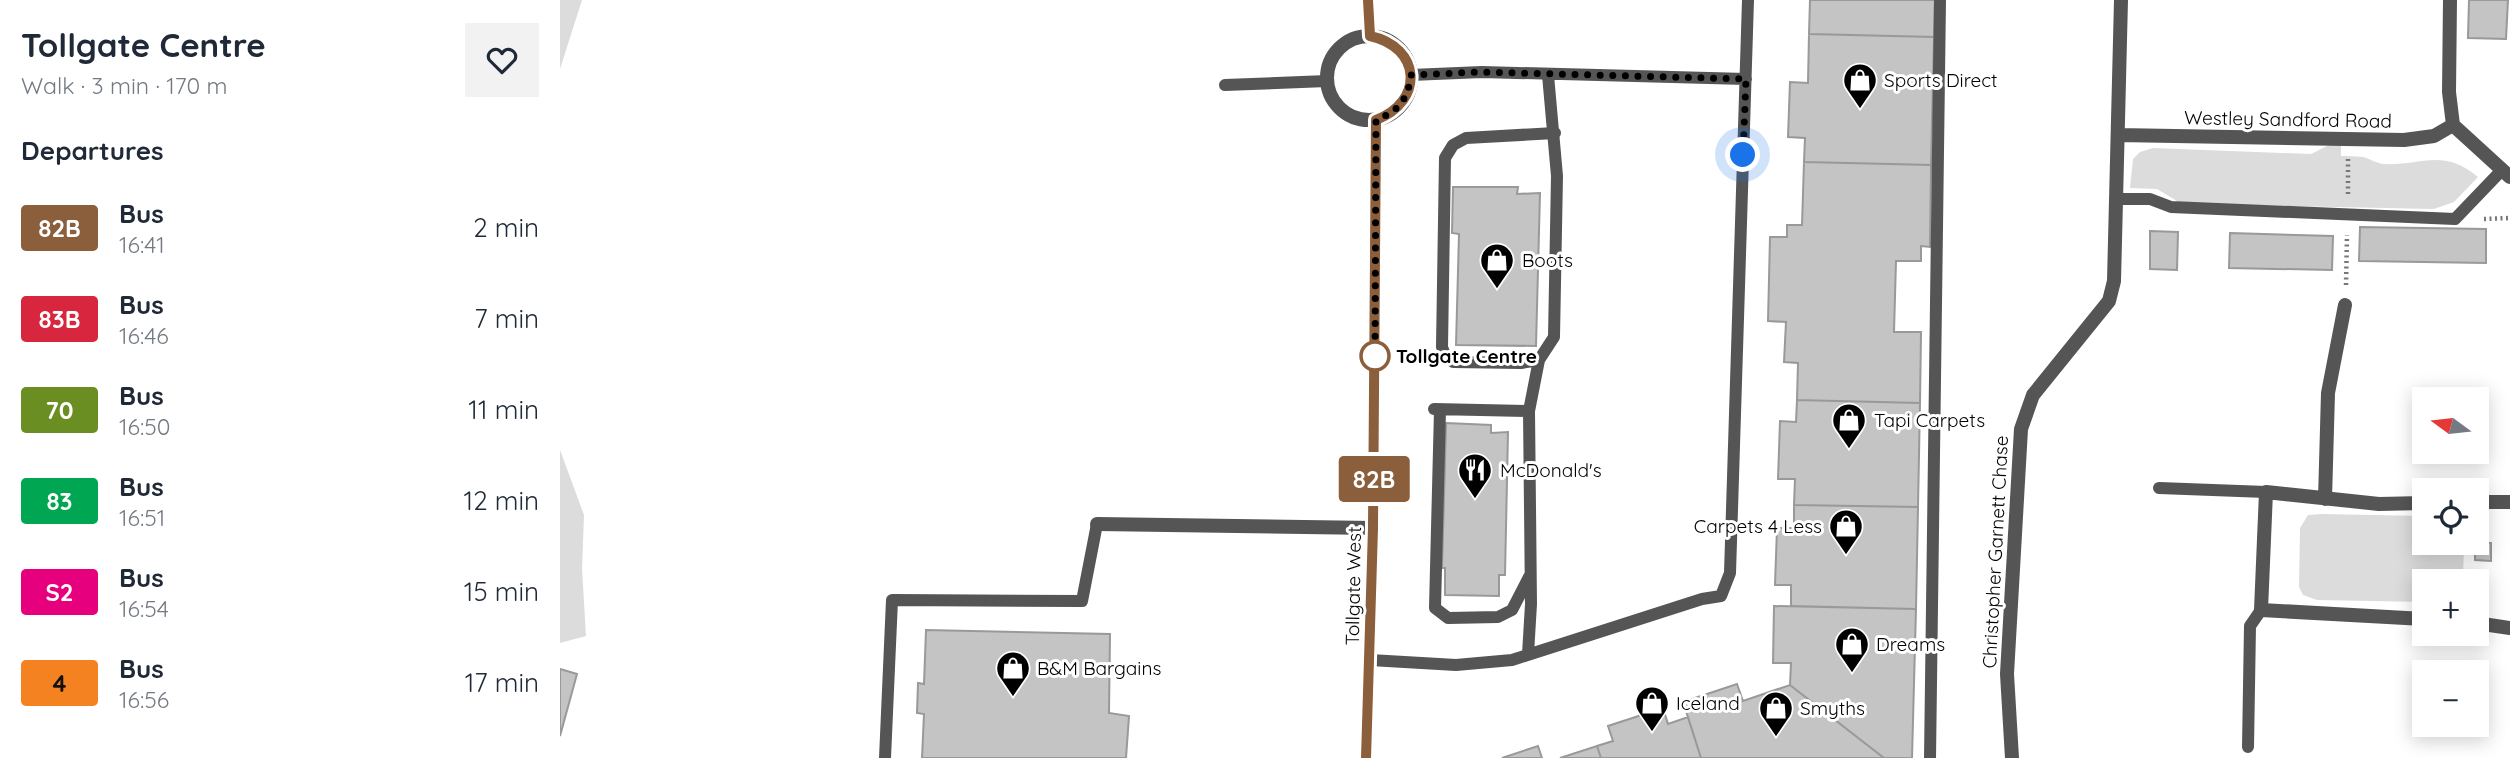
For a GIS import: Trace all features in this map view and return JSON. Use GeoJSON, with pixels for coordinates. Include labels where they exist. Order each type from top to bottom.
{"type":"FeatureCollection","features":[{"type":"Feature","properties":{"kind":"street"},"geometry":{"type":"LineString","coordinates":[[1368,0],[1370,36]]}},
{"type":"Feature","properties":{"kind":"street","name":"Christopher Garnett Chase"},"geometry":{"type":"LineString","coordinates":[[2012,758],[2007,674],[2021,429],[2033,395],[2109,301],[2114,281],[2120,0]]}},
{"type":"Feature","properties":{"kind":"street"},"geometry":{"type":"LineString","coordinates":[[2450,0],[2449,92],[2453,125],[2506,173]]}},
{"type":"Feature","properties":{"kind":"street"},"geometry":{"type":"LineString","coordinates":[[1370,36],[1385,39],[1398,47],[1407,60],[1411,75],[1409,90],[1402,104],[1390,114],[1376,120],[1349,115],[1338,107],[1330,95],[1327,81],[1329,64],[1338,49],[1353,39],[1370,36]]}},
{"type":"Feature","properties":{"kind":"street","name":"Tollgate West"},"geometry":{"type":"LineString","coordinates":[[1366,758],[1373,528],[1376,120]]}},
{"type":"Feature","properties":{"kind":"street","name":"Westley Sandford Road"},"geometry":{"type":"LineString","coordinates":[[2118,135],[2404,140],[2434,136],[2453,125]]}},
{"type":"Feature","properties":{"kind":"street"},"geometry":{"type":"LineString","coordinates":[[2325,499],[2328,393],[2345,305]]}},
{"type":"Feature","properties":{"kind":"street"},"geometry":{"type":"LineString","coordinates":[[2412,503],[2379,504],[2266,492],[2261,610],[2412,618]]}},
{"type":"Feature","properties":{"kind":"street"},"geometry":{"type":"LineString","coordinates":[[2489,502],[2510,502]]}},
{"type":"Feature","properties":{"kind":"street"},"geometry":{"type":"LineString","coordinates":[[1097,524],[1373,528]]}},
{"type":"Feature","properties":{"kind":"street"},"geometry":{"type":"LineString","coordinates":[[2489,625],[2510,628]]}},
{"type":"Feature","properties":{"kind":"lane"},"geometry":{"type":"LineString","coordinates":[[1370,660],[1483,664],[1512,660],[1702,599],[1721,596],[1730,573],[1748,0]]}},
{"type":"Feature","properties":{"kind":"lane"},"geometry":{"type":"LineString","coordinates":[[1930,758],[1940,0]]}},
{"type":"Feature","properties":{"kind":"lane"},"geometry":{"type":"LineString","coordinates":[[1411,75],[1482,72],[1746,79]]}},
{"type":"Feature","properties":{"kind":"lane"},"geometry":{"type":"LineString","coordinates":[[1528,654],[1531,604],[1529,411],[1539,360],[1554,337],[1558,176],[1548,75]]}},
{"type":"Feature","properties":{"kind":"lane"},"geometry":{"type":"LineString","coordinates":[[1225,85],[1327,81]]}},
{"type":"Feature","properties":{"kind":"lane"},"geometry":{"type":"LineString","coordinates":[[1539,360],[1521,363],[1453,362],[1445,355],[1442,347],[1445,158],[1452,145],[1466,138],[1555,133]]}},
{"type":"Feature","properties":{"kind":"lane"},"geometry":{"type":"LineString","coordinates":[[2116,199],[2150,199],[2171,207],[2455,219],[2506,173]]}},
{"type":"Feature","properties":{"kind":"lane"},"geometry":{"type":"LineString","coordinates":[[1529,411],[1436,409],[1435,608],[1448,618],[1498,617],[1512,610],[1530,577]]}},
{"type":"Feature","properties":{"kind":"lane"},"geometry":{"type":"LineString","coordinates":[[2159,488],[2266,492]]}},
{"type":"Feature","properties":{"kind":"lane"},"geometry":{"type":"LineString","coordinates":[[885,758],[892,600],[1082,601],[1097,524]]}},
{"type":"Feature","properties":{"kind":"lane"},"geometry":{"type":"LineString","coordinates":[[2248,747],[2250,626],[2261,610]]}},
{"type":"Feature","properties":{"kind":"shaded area"},"geometry":{"type":"Polygon","coordinates":[[[560,0],[582,0],[560,69],[560,0]]]}},
{"type":"Feature","properties":{"kind":"shaded area"},"geometry":{"type":"Polygon","coordinates":[[[2331,144],[2341,145],[2341,156],[2363,157],[2383,164],[2442,160],[2465,168],[2478,177],[2454,202],[2434,209],[2182,204],[2157,189],[2130,188],[2133,159],[2140,152],[2153,148],[2311,154],[2331,144]]]}},
{"type":"Feature","properties":{"kind":"shaded area"},"geometry":{"type":"Polygon","coordinates":[[[560,450],[584,515],[582,569],[586,636],[560,643],[560,450]]]}},
{"type":"Feature","properties":{"kind":"shaded area"},"geometry":{"type":"Polygon","coordinates":[[[2308,515],[2412,516],[2412,555],[2464,555],[2463,569],[2412,569],[2412,602],[2317,600],[2303,595],[2299,587],[2300,528],[2308,515]]]}},
{"type":"Feature","properties":{"kind":"building"},"geometry":{"type":"Polygon","coordinates":[[[1810,0],[1935,0],[1934,37],[1809,34],[1810,0]]]}},
{"type":"Feature","properties":{"kind":"building"},"geometry":{"type":"Polygon","coordinates":[[[2469,0],[2508,0],[2506,39],[2468,38],[2469,0]]]}},
{"type":"Feature","properties":{"kind":"building","name":"Sports Direct"},"geometry":{"type":"Polygon","coordinates":[[[1809,34],[1934,37],[1931,165],[1804,162],[1805,138],[1788,137],[1790,82],[1808,83],[1809,34]]]}},
{"type":"Feature","properties":{"kind":"building"},"geometry":{"type":"Polygon","coordinates":[[[1804,162],[1931,165],[1930,247],[1921,246],[1921,261],[1896,261],[1894,332],[1921,332],[1920,403],[1797,400],[1798,363],[1784,362],[1786,322],[1768,321],[1770,237],[1787,237],[1787,225],[1802,225],[1804,162]]]}},
{"type":"Feature","properties":{"kind":"building","name":"Boots"},"geometry":{"type":"Polygon","coordinates":[[[1453,187],[1518,187],[1517,194],[1540,193],[1536,346],[1456,345],[1459,234],[1452,233],[1453,187]]]}},
{"type":"Feature","properties":{"kind":"building"},"geometry":{"type":"Polygon","coordinates":[[[2360,227],[2486,229],[2486,263],[2359,261],[2360,227]]]}},
{"type":"Feature","properties":{"kind":"building"},"geometry":{"type":"Polygon","coordinates":[[[2150,231],[2178,232],[2177,270],[2150,269],[2150,231]]]}},
{"type":"Feature","properties":{"kind":"building"},"geometry":{"type":"Polygon","coordinates":[[[2230,233],[2333,236],[2332,270],[2229,268],[2230,233]]]}},
{"type":"Feature","properties":{"kind":"building","name":"Tapi Carpets"},"geometry":{"type":"Polygon","coordinates":[[[1797,400],[1920,403],[1918,507],[1794,505],[1795,479],[1778,479],[1780,421],[1796,422],[1797,400]]]}},
{"type":"Feature","properties":{"kind":"building","name":"McDonald's"},"geometry":{"type":"Polygon","coordinates":[[[1446,423],[1491,425],[1491,433],[1508,432],[1505,575],[1499,575],[1499,596],[1445,595],[1445,568],[1442,568],[1446,423]]]}},
{"type":"Feature","properties":{"kind":"building","name":"Carpets 4 Less"},"geometry":{"type":"Polygon","coordinates":[[[1794,505],[1918,507],[1916,609],[1791,606],[1791,585],[1775,585],[1777,528],[1794,528],[1794,505]]]}},
{"type":"Feature","properties":{"kind":"building"},"geometry":{"type":"Polygon","coordinates":[[[2491,543],[2491,561],[2475,560],[2475,555],[2489,555],[2491,543]]]}},
{"type":"Feature","properties":{"kind":"building","name":"Dreams"},"geometry":{"type":"Polygon","coordinates":[[[1774,606],[1916,609],[1912,758],[1884,758],[1790,685],[1791,663],[1773,663],[1774,606]]]}},
{"type":"Feature","properties":{"kind":"building","name":"B&M Bargains"},"geometry":{"type":"Polygon","coordinates":[[[926,630],[1110,634],[1109,713],[1129,716],[1126,758],[922,758],[924,714],[917,713],[918,683],[924,684],[926,630]]]}},
{"type":"Feature","properties":{"kind":"building"},"geometry":{"type":"Polygon","coordinates":[[[560,669],[577,674],[560,736],[560,669]]]}},
{"type":"Feature","properties":{"kind":"building","name":"Smyths"},"geometry":{"type":"Polygon","coordinates":[[[1737,684],[1743,701],[1790,685],[1884,758],[1701,758],[1683,702],[1737,684]]]}},
{"type":"Feature","properties":{"kind":"building","name":"Iceland"},"geometry":{"type":"Polygon","coordinates":[[[1663,708],[1668,724],[1688,717],[1701,758],[1601,758],[1597,746],[1613,741],[1608,726],[1663,708]]]}},
{"type":"Feature","properties":{"kind":"building"},"geometry":{"type":"Polygon","coordinates":[[[1538,746],[1542,758],[1502,758],[1538,746]]]}},
{"type":"Feature","properties":{"kind":"building"},"geometry":{"type":"Polygon","coordinates":[[[1597,746],[1601,758],[1560,758],[1597,746]]]}},
{"type":"Feature","properties":{"kind":"bus line","name":"82B"},"geometry":{"type":"LineString","coordinates":[[1366,758],[1373,528],[1376,120],[1390,114],[1402,104],[1409,90],[1411,75],[1407,60],[1398,47],[1385,39],[1370,36],[1368,0]]}},
{"type":"Feature","properties":{"kind":"place","name":"Sports Direct"},"geometry":{"type":"Point","coordinates":[1860,110]}},
{"type":"Feature","properties":{"kind":"place","name":"Boots"},"geometry":{"type":"Point","coordinates":[1497,290]}},
{"type":"Feature","properties":{"kind":"place","name":"Tollgate Centre"},"geometry":{"type":"Point","coordinates":[1375,356]}},
{"type":"Feature","properties":{"kind":"place","name":"Tapi Carpets"},"geometry":{"type":"Point","coordinates":[1849,450]}},
{"type":"Feature","properties":{"kind":"place","name":"McDonald's"},"geometry":{"type":"Point","coordinates":[1475,500]}},
{"type":"Feature","properties":{"kind":"place","name":"Carpets 4 Less"},"geometry":{"type":"Point","coordinates":[1846,556]}},
{"type":"Feature","properties":{"kind":"place","name":"Dreams"},"geometry":{"type":"Point","coordinates":[1852,674]}},
{"type":"Feature","properties":{"kind":"place","name":"B&M Bargains"},"geometry":{"type":"Point","coordinates":[1013,698]}},
{"type":"Feature","properties":{"kind":"place","name":"Iceland"},"geometry":{"type":"Point","coordinates":[1652,733]}},
{"type":"Feature","properties":{"kind":"place","name":"Smyths"},"geometry":{"type":"Point","coordinates":[1776,738]}},
{"type":"Feature","properties":{"kind":"route"},"geometry":{"type":"LineString","coordinates":[[1375,356],[1375,365],[1376,120],[1390,114],[1402,104],[1409,90],[1411,75],[1482,72],[1746,79],[1743,155]]}}]}
